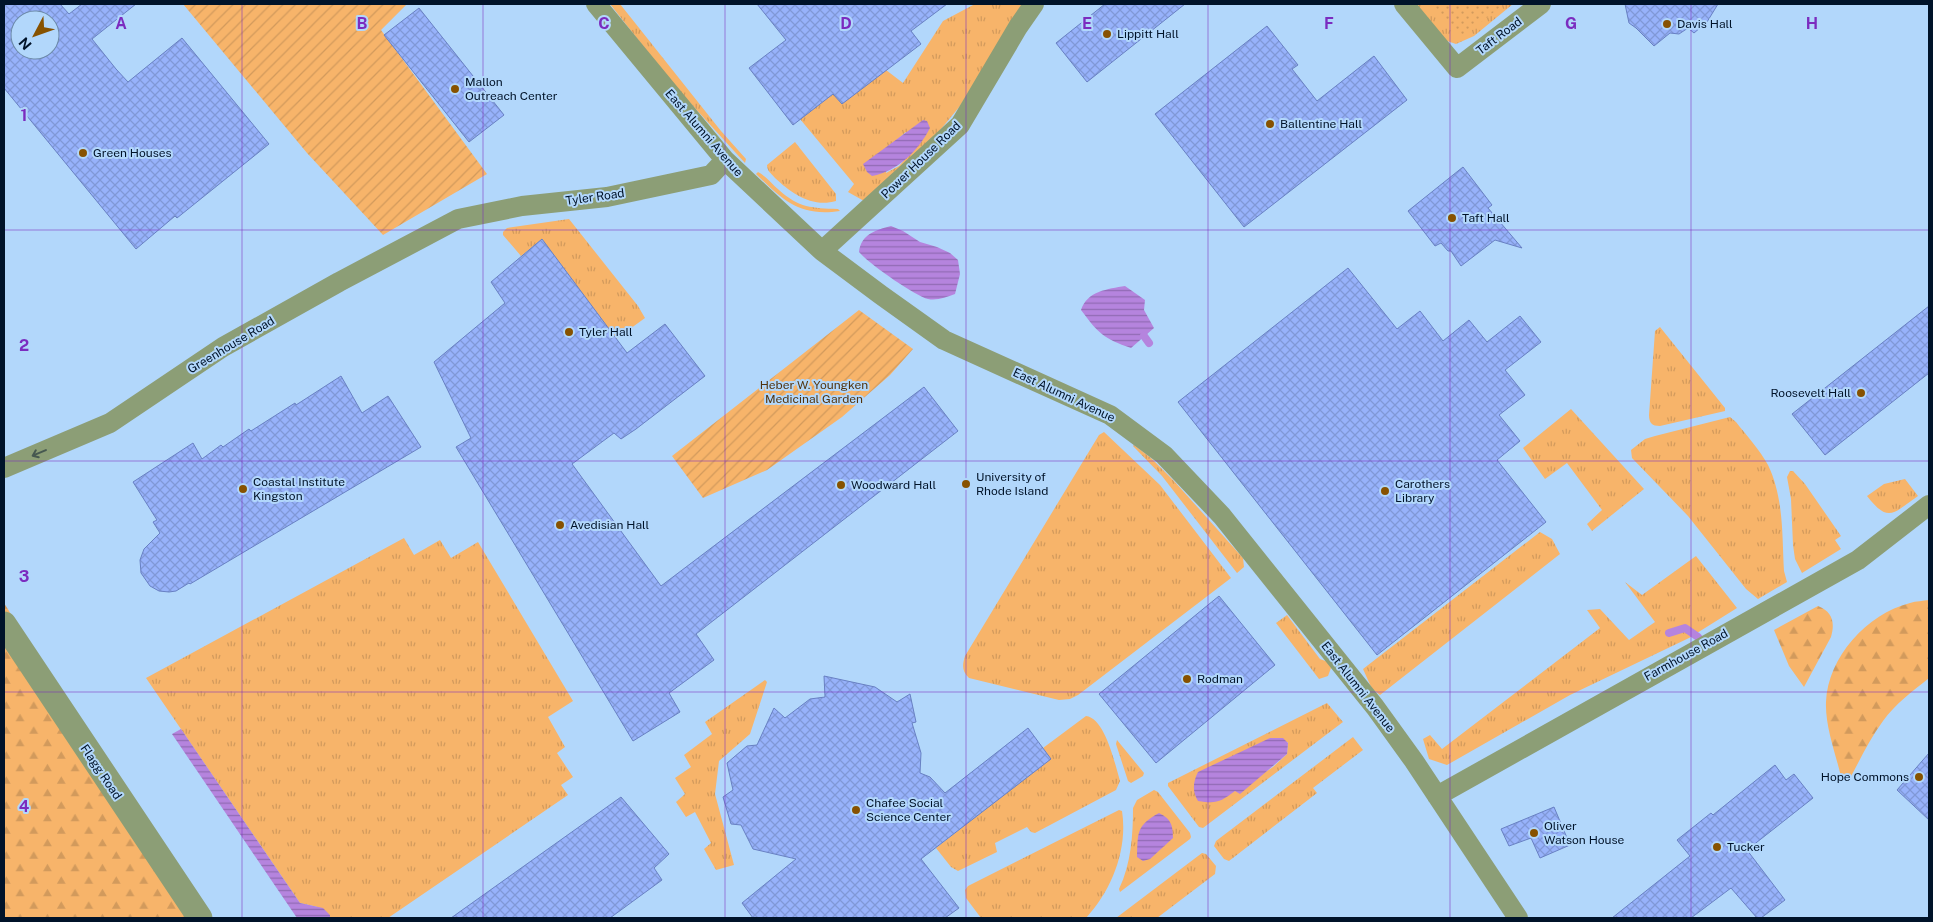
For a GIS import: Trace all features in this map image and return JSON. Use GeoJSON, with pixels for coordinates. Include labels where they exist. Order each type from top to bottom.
{"type":"FeatureCollection","features":[{"type":"Feature","properties":{"kind":"street","name":"East Alumni Avenue"},"geometry":{"type":"LineString","coordinates":[[596,4],[725,160],[822,251],[944,340],[1110,415],[1164,454],[1222,516],[1397,737],[1518,918]]}},
{"type":"Feature","properties":{"kind":"street","name":"Power House Road"},"geometry":{"type":"LineString","coordinates":[[822,251],[960,125],[1034,4]]}},
{"type":"Feature","properties":{"kind":"street","name":"Taft Road"},"geometry":{"type":"LineString","coordinates":[[1404,4],[1457,68],[1541,4]]}},
{"type":"Feature","properties":{"kind":"street","name":"Tyler Road"},"geometry":{"type":"LineString","coordinates":[[458,219],[522,206],[607,197],[711,175],[725,160]]}},
{"type":"Feature","properties":{"kind":"street","name":"Greenhouse Road"},"geometry":{"type":"LineString","coordinates":[[4,468],[110,423],[223,347],[339,282],[458,219]]}},
{"type":"Feature","properties":{"kind":"street","name":"Farmhouse Road"},"geometry":{"type":"LineString","coordinates":[[1437,796],[1858,560],[1929,505]]}},
{"type":"Feature","properties":{"kind":"street","name":"Flagg Road"},"geometry":{"type":"LineString","coordinates":[[4,624],[200,918]]}},
{"type":"Feature","properties":{"kind":"green space"},"geometry":{"type":"Polygon","coordinates":[[[183,4],[407,4],[381,30],[487,174],[383,235],[307,153],[183,4]]]}},
{"type":"Feature","properties":{"kind":"green space"},"geometry":{"type":"Polygon","coordinates":[[[610,4],[620,4],[721,131],[746,159],[745,163],[672,83],[610,4]]]}},
{"type":"Feature","properties":{"kind":"green space"},"geometry":{"type":"Polygon","coordinates":[[[975,4],[1023,4],[960,106],[932,140],[864,201],[848,192],[854,184],[800,119],[833,94],[886,70],[903,83],[943,21],[975,4]],[[906,132],[888,147],[886,173],[899,166],[913,150],[906,132]]]}},
{"type":"Feature","properties":{"kind":"green space"},"geometry":{"type":"Polygon","coordinates":[[[1416,4],[1513,4],[1474,36],[1456,44],[1444,40],[1416,4]]]}},
{"type":"Feature","properties":{"kind":"green space"},"geometry":{"type":"Polygon","coordinates":[[[1433,4],[1504,4],[1461,38],[1433,4]]]}},
{"type":"Feature","properties":{"kind":"green space"},"geometry":{"type":"Polygon","coordinates":[[[795,142],[836,194],[836,201],[827,203],[802,198],[781,184],[768,170],[767,165],[795,142]]]}},
{"type":"Feature","properties":{"kind":"green space"},"geometry":{"type":"Polygon","coordinates":[[[758,172],[786,196],[800,204],[838,209],[840,211],[826,212],[803,209],[775,192],[756,174],[758,172]]]}},
{"type":"Feature","properties":{"kind":"green space"},"geometry":{"type":"Polygon","coordinates":[[[569,219],[638,306],[645,318],[616,339],[542,239],[521,256],[503,235],[507,228],[569,219]]]}},
{"type":"Feature","properties":{"kind":"green space","name":"Heber W. Youngken Medicinal Garden"},"geometry":{"type":"Polygon","coordinates":[[[859,310],[913,349],[890,375],[842,417],[767,470],[703,498],[672,456],[859,310]]]}},
{"type":"Feature","properties":{"kind":"green space"},"geometry":{"type":"Polygon","coordinates":[[[1660,327],[1725,408],[1725,411],[1660,426],[1652,424],[1649,415],[1655,331],[1660,327]]]}},
{"type":"Feature","properties":{"kind":"green space"},"geometry":{"type":"Polygon","coordinates":[[[1571,409],[1644,489],[1592,531],[1587,524],[1602,510],[1567,463],[1545,479],[1523,448],[1571,409]]]}},
{"type":"Feature","properties":{"kind":"green space"},"geometry":{"type":"Polygon","coordinates":[[[1730,417],[1753,443],[1768,465],[1780,504],[1784,571],[1787,582],[1758,599],[1746,589],[1688,516],[1632,458],[1631,450],[1645,439],[1730,417]]]}},
{"type":"Feature","properties":{"kind":"green space"},"geometry":{"type":"Polygon","coordinates":[[[1104,432],[1160,485],[1231,578],[1078,695],[1070,699],[1059,700],[969,678],[963,668],[965,656],[1099,435],[1104,432]]]}},
{"type":"Feature","properties":{"kind":"green space"},"geometry":{"type":"Polygon","coordinates":[[[1134,445],[1151,458],[1174,481],[1243,558],[1244,567],[1237,573],[1162,476],[1134,445]]]}},
{"type":"Feature","properties":{"kind":"green space"},"geometry":{"type":"Polygon","coordinates":[[[1790,471],[1793,471],[1805,484],[1841,536],[1835,540],[1841,549],[1802,573],[1795,559],[1793,545],[1791,499],[1787,477],[1790,471]]]}},
{"type":"Feature","properties":{"kind":"green space"},"geometry":{"type":"Polygon","coordinates":[[[1905,479],[1918,496],[1897,511],[1886,513],[1874,505],[1867,496],[1884,484],[1905,479]]]}},
{"type":"Feature","properties":{"kind":"green space"},"geometry":{"type":"Polygon","coordinates":[[[1540,532],[1552,539],[1560,554],[1380,695],[1372,689],[1363,669],[1540,532]]]}},
{"type":"Feature","properties":{"kind":"green space"},"geometry":{"type":"Polygon","coordinates":[[[404,538],[414,555],[440,540],[451,558],[478,542],[573,701],[548,717],[565,747],[557,753],[573,777],[561,785],[568,795],[388,918],[330,918],[322,909],[300,903],[146,678],[404,538]]]}},
{"type":"Feature","properties":{"kind":"green space"},"geometry":{"type":"Polygon","coordinates":[[[1696,556],[1737,608],[1689,638],[1570,695],[1447,765],[1429,759],[1423,739],[1430,735],[1442,749],[1600,628],[1587,610],[1600,609],[1629,640],[1655,622],[1625,582],[1642,595],[1696,556]]]}},
{"type":"Feature","properties":{"kind":"green space"},"geometry":{"type":"Polygon","coordinates":[[[1929,600],[1929,678],[1888,715],[1873,735],[1849,780],[1844,780],[1841,777],[1831,740],[1826,711],[1828,685],[1834,669],[1842,654],[1865,627],[1894,609],[1917,601],[1929,600]]]}},
{"type":"Feature","properties":{"kind":"green space"},"geometry":{"type":"Polygon","coordinates":[[[4,603],[116,782],[209,918],[4,918],[4,603]]]}},
{"type":"Feature","properties":{"kind":"green space"},"geometry":{"type":"Polygon","coordinates":[[[1818,606],[1827,611],[1832,618],[1832,632],[1804,687],[1789,666],[1774,630],[1818,606]]]}},
{"type":"Feature","properties":{"kind":"green space"},"geometry":{"type":"Polygon","coordinates":[[[1287,615],[1320,659],[1328,662],[1331,668],[1328,676],[1319,679],[1276,623],[1287,615]]]}},
{"type":"Feature","properties":{"kind":"green space"},"geometry":{"type":"Polygon","coordinates":[[[765,680],[767,682],[750,734],[719,761],[715,794],[734,865],[716,870],[704,849],[711,843],[695,812],[686,817],[676,802],[685,794],[675,778],[691,767],[684,755],[712,734],[705,722],[765,680]]]}},
{"type":"Feature","properties":{"kind":"green space"},"geometry":{"type":"Polygon","coordinates":[[[1327,703],[1343,722],[1203,828],[1199,827],[1168,786],[1168,783],[1327,703]],[[1288,742],[1235,791],[1273,767],[1287,754],[1288,742]]]}},
{"type":"Feature","properties":{"kind":"green space"},"geometry":{"type":"Polygon","coordinates":[[[1086,716],[1093,719],[1104,733],[1120,781],[1116,790],[1035,833],[1031,832],[1027,827],[995,843],[997,852],[958,871],[951,867],[936,848],[1050,758],[1043,748],[1086,716]]]}},
{"type":"Feature","properties":{"kind":"green space"},"geometry":{"type":"Polygon","coordinates":[[[1353,737],[1363,750],[1313,788],[1317,793],[1229,861],[1224,859],[1214,846],[1216,841],[1353,737]]]}},
{"type":"Feature","properties":{"kind":"green space"},"geometry":{"type":"Polygon","coordinates":[[[1117,740],[1144,773],[1143,776],[1131,783],[1128,781],[1116,744],[1117,740]]]}},
{"type":"Feature","properties":{"kind":"green space"},"geometry":{"type":"Polygon","coordinates":[[[1154,790],[1158,792],[1190,833],[1191,837],[1120,892],[1119,889],[1126,870],[1130,849],[1133,808],[1137,800],[1154,790]]]}},
{"type":"Feature","properties":{"kind":"green space"},"geometry":{"type":"Polygon","coordinates":[[[1119,810],[1122,811],[1123,840],[1116,868],[1103,895],[1086,918],[981,918],[966,898],[965,890],[968,886],[1119,810]]]}},
{"type":"Feature","properties":{"kind":"green space"},"geometry":{"type":"Polygon","coordinates":[[[1202,853],[1206,854],[1216,866],[1215,874],[1157,918],[1116,918],[1202,853]]]}},
{"type":"Feature","properties":{"kind":"shaded area"},"geometry":{"type":"Polygon","coordinates":[[[923,120],[927,121],[930,128],[920,144],[906,159],[890,170],[872,176],[867,172],[863,164],[923,120]]]}},
{"type":"Feature","properties":{"kind":"shaded area"},"geometry":{"type":"Polygon","coordinates":[[[891,226],[920,242],[950,253],[958,260],[960,274],[955,294],[935,299],[922,297],[872,264],[859,252],[860,246],[866,237],[875,231],[891,226]]]}},
{"type":"Feature","properties":{"kind":"shaded area"},"geometry":{"type":"Polygon","coordinates":[[[1125,286],[1145,300],[1144,310],[1154,328],[1131,348],[1114,342],[1102,334],[1081,310],[1093,295],[1105,290],[1125,286]]]}},
{"type":"Feature","properties":{"kind":"shaded area"},"geometry":{"type":"Polygon","coordinates":[[[181,729],[300,903],[323,908],[330,915],[330,918],[297,918],[172,734],[181,729]]]}},
{"type":"Feature","properties":{"kind":"shaded area"},"geometry":{"type":"Polygon","coordinates":[[[1270,738],[1283,738],[1288,743],[1287,754],[1240,794],[1235,791],[1218,801],[1198,801],[1194,786],[1198,772],[1270,738]]]}},
{"type":"Feature","properties":{"kind":"shaded area"},"geometry":{"type":"Polygon","coordinates":[[[1159,813],[1170,823],[1173,838],[1150,859],[1143,861],[1137,857],[1140,830],[1146,822],[1159,813]]]}},
{"type":"Feature","properties":{"kind":"building"},"geometry":{"type":"Polygon","coordinates":[[[4,4],[60,4],[69,14],[82,4],[136,4],[92,39],[128,82],[182,38],[269,144],[177,218],[175,216],[136,249],[4,88],[4,4]]]}},
{"type":"Feature","properties":{"kind":"building"},"geometry":{"type":"Polygon","coordinates":[[[757,4],[947,4],[911,31],[921,44],[842,104],[833,94],[793,125],[749,68],[786,40],[757,4]]]}},
{"type":"Feature","properties":{"kind":"building","name":"Lippitt Hall"},"geometry":{"type":"Polygon","coordinates":[[[1105,4],[1185,4],[1087,82],[1056,43],[1105,4]]]}},
{"type":"Feature","properties":{"kind":"building","name":"Davis Hall"},"geometry":{"type":"Polygon","coordinates":[[[1625,4],[1718,4],[1707,22],[1694,33],[1688,28],[1679,34],[1670,33],[1654,46],[1629,23],[1625,4]]]}},
{"type":"Feature","properties":{"kind":"building","name":"Mallon Outreach Center"},"geometry":{"type":"Polygon","coordinates":[[[419,8],[504,115],[469,142],[384,35],[419,8]]]}},
{"type":"Feature","properties":{"kind":"building","name":"Ballentine Hall"},"geometry":{"type":"Polygon","coordinates":[[[1267,26],[1298,65],[1292,69],[1317,101],[1374,56],[1407,100],[1244,227],[1155,114],[1267,26]]]}},
{"type":"Feature","properties":{"kind":"building","name":"Taft Hall"},"geometry":{"type":"Polygon","coordinates":[[[1463,167],[1492,205],[1488,208],[1522,248],[1495,240],[1461,266],[1451,251],[1448,251],[1441,243],[1435,246],[1408,211],[1463,167]]]}},
{"type":"Feature","properties":{"kind":"building"},"geometry":{"type":"Polygon","coordinates":[[[542,239],[627,353],[665,324],[705,376],[621,439],[614,433],[572,464],[661,586],[924,387],[958,431],[696,634],[714,660],[669,693],[680,712],[633,741],[456,447],[471,438],[434,362],[505,303],[491,282],[542,239]]]}},
{"type":"Feature","properties":{"kind":"building","name":"Carothers Library"},"geometry":{"type":"Polygon","coordinates":[[[1348,268],[1397,329],[1420,311],[1443,341],[1469,320],[1487,342],[1520,316],[1541,342],[1505,370],[1525,395],[1499,415],[1520,441],[1497,460],[1546,522],[1377,655],[1178,402],[1348,268]]]}},
{"type":"Feature","properties":{"kind":"building","name":"Roosevelt Hall"},"geometry":{"type":"Polygon","coordinates":[[[1929,306],[1929,373],[1825,455],[1792,414],[1929,306]]]}},
{"type":"Feature","properties":{"kind":"building","name":"Coastal Institute Kingston"},"geometry":{"type":"Polygon","coordinates":[[[341,376],[362,413],[388,396],[421,447],[190,584],[176,591],[169,592],[159,591],[150,586],[141,573],[140,560],[144,549],[160,533],[153,522],[157,520],[133,482],[193,443],[202,459],[221,445],[223,447],[249,429],[251,431],[341,376]]]}},
{"type":"Feature","properties":{"kind":"building","name":"Rodman"},"geometry":{"type":"Polygon","coordinates":[[[1219,596],[1275,665],[1156,763],[1099,694],[1219,596]]]}},
{"type":"Feature","properties":{"kind":"building","name":"Chafee Social Science Center"},"geometry":{"type":"Polygon","coordinates":[[[824,676],[875,687],[897,702],[910,694],[916,722],[912,723],[921,753],[920,773],[930,777],[945,793],[1028,728],[1051,759],[921,859],[959,908],[945,918],[753,918],[742,903],[796,859],[753,849],[741,825],[731,824],[723,797],[733,790],[727,763],[747,746],[757,745],[774,708],[785,718],[810,699],[825,697],[824,676]]]}},
{"type":"Feature","properties":{"kind":"building","name":"Hope Commons"},"geometry":{"type":"Polygon","coordinates":[[[1929,753],[1929,820],[1897,790],[1929,753]]]}},
{"type":"Feature","properties":{"kind":"building","name":"Tucker"},"geometry":{"type":"Polygon","coordinates":[[[1775,765],[1786,780],[1794,774],[1813,798],[1747,850],[1785,900],[1761,918],[1757,918],[1731,888],[1691,918],[1612,918],[1690,856],[1677,840],[1711,813],[1713,815],[1775,765]]]}},
{"type":"Feature","properties":{"kind":"building"},"geometry":{"type":"Polygon","coordinates":[[[621,797],[669,854],[654,868],[662,880],[610,918],[451,918],[621,797]]]}},
{"type":"Feature","properties":{"kind":"building","name":"Oliver Watson House"},"geometry":{"type":"Polygon","coordinates":[[[1554,807],[1570,845],[1540,858],[1531,838],[1509,846],[1501,829],[1554,807]]]}},
{"type":"Feature","properties":{"kind":"waterway"},"geometry":{"type":"LineString","coordinates":[[1144,336],[1149,343]]}},
{"type":"Feature","properties":{"kind":"waterway"},"geometry":{"type":"LineString","coordinates":[[1669,633],[1685,628],[1698,637]]}},
{"type":"Feature","properties":{"kind":"place","name":"Davis Hall"},"geometry":{"type":"Point","coordinates":[1667,24]}},
{"type":"Feature","properties":{"kind":"place","name":"Lippitt Hall"},"geometry":{"type":"Point","coordinates":[1107,34]}},
{"type":"Feature","properties":{"kind":"place","name":"Mallon Outreach Center"},"geometry":{"type":"Point","coordinates":[455,89]}},
{"type":"Feature","properties":{"kind":"place","name":"Ballentine Hall"},"geometry":{"type":"Point","coordinates":[1270,124]}},
{"type":"Feature","properties":{"kind":"place","name":"Green Houses"},"geometry":{"type":"Point","coordinates":[83,153]}},
{"type":"Feature","properties":{"kind":"place","name":"Taft Hall"},"geometry":{"type":"Point","coordinates":[1452,218]}},
{"type":"Feature","properties":{"kind":"place","name":"Tyler Hall"},"geometry":{"type":"Point","coordinates":[569,332]}},
{"type":"Feature","properties":{"kind":"place","name":"Roosevelt Hall"},"geometry":{"type":"Point","coordinates":[1861,393]}},
{"type":"Feature","properties":{"kind":"place","name":"University of Rhode Island"},"geometry":{"type":"Point","coordinates":[966,484]}},
{"type":"Feature","properties":{"kind":"place","name":"Woodward Hall"},"geometry":{"type":"Point","coordinates":[841,485]}},
{"type":"Feature","properties":{"kind":"place","name":"Coastal Institute Kingston"},"geometry":{"type":"Point","coordinates":[243,489]}},
{"type":"Feature","properties":{"kind":"place","name":"Carothers Library"},"geometry":{"type":"Point","coordinates":[1385,491]}},
{"type":"Feature","properties":{"kind":"place","name":"Avedisian Hall"},"geometry":{"type":"Point","coordinates":[560,525]}},
{"type":"Feature","properties":{"kind":"place","name":"Rodman"},"geometry":{"type":"Point","coordinates":[1187,679]}},
{"type":"Feature","properties":{"kind":"place","name":"Hope Commons"},"geometry":{"type":"Point","coordinates":[1919,777]}},
{"type":"Feature","properties":{"kind":"place","name":"Chafee Social Science Center"},"geometry":{"type":"Point","coordinates":[856,810]}},
{"type":"Feature","properties":{"kind":"place","name":"Oliver Watson House"},"geometry":{"type":"Point","coordinates":[1534,833]}},
{"type":"Feature","properties":{"kind":"place","name":"Tucker"},"geometry":{"type":"Point","coordinates":[1717,847]}}]}
